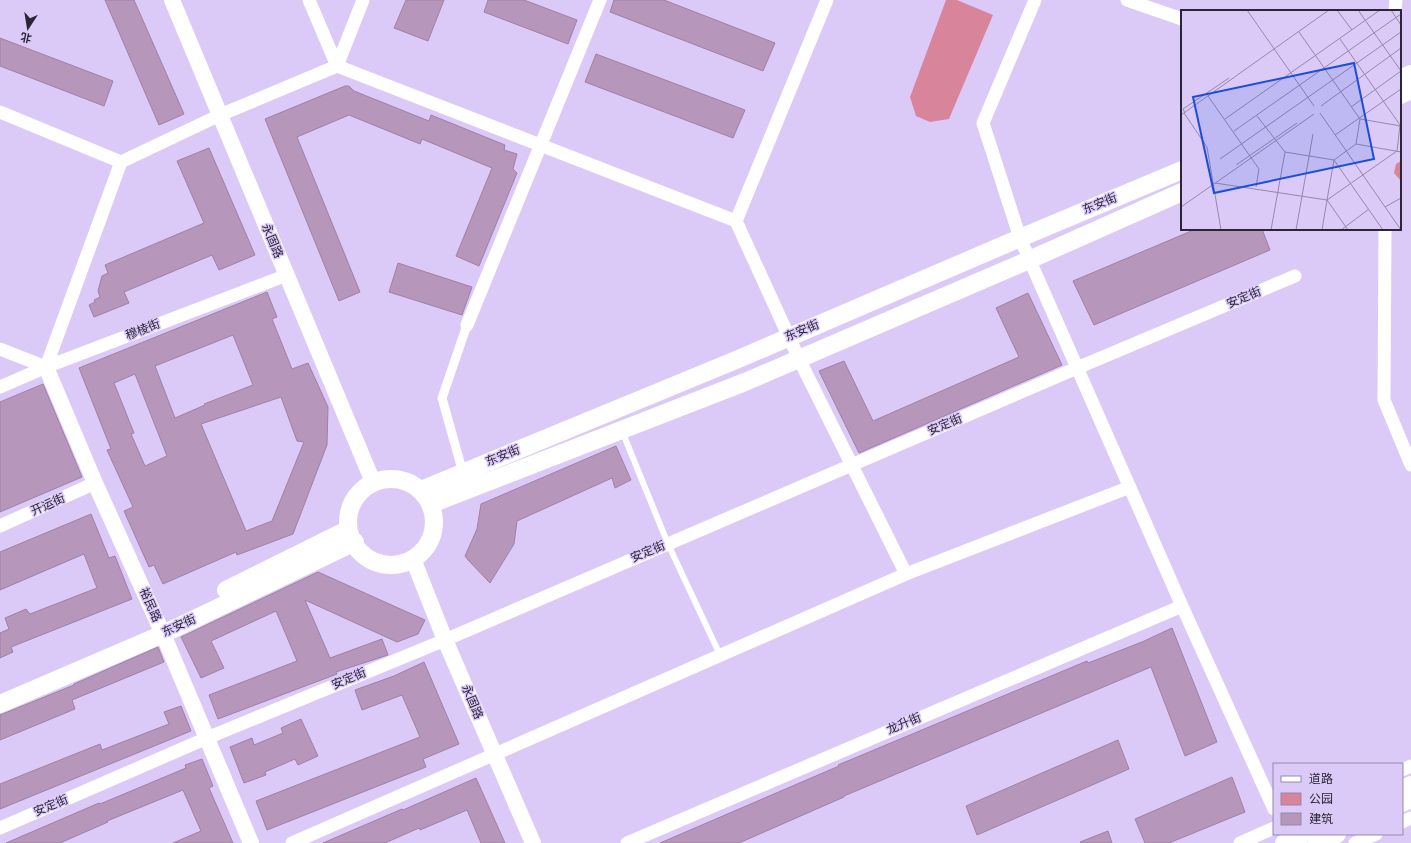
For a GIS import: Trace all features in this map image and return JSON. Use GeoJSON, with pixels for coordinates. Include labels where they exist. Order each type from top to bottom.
{"type":"FeatureCollection","features":[{"type":"Feature","properties":{"kind":"main road"},"geometry":{"type":"LineString","coordinates":[[1401,79],[1411,74]]}},
{"type":"Feature","properties":{"kind":"main road"},"geometry":{"type":"LineString","coordinates":[[1401,95],[1411,90]]}},
{"type":"Feature","properties":{"kind":"main road","name":"东安街"},"geometry":{"type":"LineString","coordinates":[[426,497],[463,473],[789,337],[1181,170]]}},
{"type":"Feature","properties":{"kind":"main road","name":"东安街"},"geometry":{"type":"LineString","coordinates":[[426,497],[622,430],[745,382],[1029,260],[1181,192]]}},
{"type":"Feature","properties":{"kind":"main road"},"geometry":{"type":"LineString","coordinates":[[390,478],[407,481],[426,497],[435,521],[432,537],[423,552],[412,559],[392,565],[376,562],[361,553],[351,536],[347,523],[350,506],[359,492],[373,482],[390,478]]}},
{"type":"Feature","properties":{"kind":"main road","name":"东安街"},"geometry":{"type":"LineString","coordinates":[[0,704],[161,629],[351,536]]}},
{"type":"Feature","properties":{"kind":"main road","name":"东安街"},"geometry":{"type":"LineString","coordinates":[[0,692],[161,629]]}},
{"type":"Feature","properties":{"kind":"main road"},"geometry":{"type":"LineString","coordinates":[[1284,843],[1303,835]]}},
{"type":"Feature","properties":{"kind":"main road"},"geometry":{"type":"LineString","coordinates":[[1318,843],[1335,835]]}},
{"type":"Feature","properties":{"kind":"street","name":"永固路"},"geometry":{"type":"LineString","coordinates":[[172,0],[373,482]]}},
{"type":"Feature","properties":{"kind":"street"},"geometry":{"type":"LineString","coordinates":[[309,0],[337,66]]}},
{"type":"Feature","properties":{"kind":"street"},"geometry":{"type":"LineString","coordinates":[[337,66],[363,0]]}},
{"type":"Feature","properties":{"kind":"street"},"geometry":{"type":"LineString","coordinates":[[463,473],[442,398],[467,325],[600,0]]}},
{"type":"Feature","properties":{"kind":"street"},"geometry":{"type":"LineString","coordinates":[[736,221],[827,0]]}},
{"type":"Feature","properties":{"kind":"street"},"geometry":{"type":"LineString","coordinates":[[1035,0],[983,123],[1020,238],[1029,260],[1182,606],[1273,807]]}},
{"type":"Feature","properties":{"kind":"street"},"geometry":{"type":"LineString","coordinates":[[1127,0],[1181,19]]}},
{"type":"Feature","properties":{"kind":"street"},"geometry":{"type":"LineString","coordinates":[[1395,10],[1396,0]]}},
{"type":"Feature","properties":{"kind":"street"},"geometry":{"type":"LineString","coordinates":[[0,349],[46,367],[121,162],[220,114],[337,66],[736,221],[799,359],[906,574]]}},
{"type":"Feature","properties":{"kind":"street"},"geometry":{"type":"LineString","coordinates":[[0,112],[121,162]]}},
{"type":"Feature","properties":{"kind":"street"},"geometry":{"type":"LineString","coordinates":[[1385,230],[1384,400],[1411,466]]}},
{"type":"Feature","properties":{"kind":"street","name":"穆棱街"},"geometry":{"type":"LineString","coordinates":[[0,387],[46,367],[287,275]]}},
{"type":"Feature","properties":{"kind":"street","name":"安定街"},"geometry":{"type":"LineString","coordinates":[[0,828],[207,738],[445,640],[1077,368],[1295,276]]}},
{"type":"Feature","properties":{"kind":"street","name":"裕民路"},"geometry":{"type":"LineString","coordinates":[[46,367],[95,483],[161,629],[251,843]]}},
{"type":"Feature","properties":{"kind":"street","name":"开运街"},"geometry":{"type":"LineString","coordinates":[[0,526],[95,483]]}},
{"type":"Feature","properties":{"kind":"street"},"geometry":{"type":"LineString","coordinates":[[292,843],[906,574],[1130,488]]}},
{"type":"Feature","properties":{"kind":"street","name":"永固路"},"geometry":{"type":"LineString","coordinates":[[412,559],[445,640],[533,843]]}},
{"type":"Feature","properties":{"kind":"street","name":"龙升街"},"geometry":{"type":"LineString","coordinates":[[627,843],[1182,606]]}},
{"type":"Feature","properties":{"kind":"street"},"geometry":{"type":"LineString","coordinates":[[1240,843],[1273,828]]}},
{"type":"Feature","properties":{"kind":"street"},"geometry":{"type":"LineString","coordinates":[[1355,843],[1374,835]]}},
{"type":"Feature","properties":{"kind":"lane"},"geometry":{"type":"LineString","coordinates":[[622,430],[668,544],[720,655]]}},
{"type":"Feature","properties":{"kind":"green space"},"geometry":{"type":"Polygon","coordinates":[[[946,0],[957,0],[993,15],[949,119],[930,122],[916,116],[910,97],[946,0]]]}},
{"type":"Feature","properties":{"kind":"building"},"geometry":{"type":"Polygon","coordinates":[[[105,0],[134,0],[184,114],[159,125],[105,0]]]}},
{"type":"Feature","properties":{"kind":"building"},"geometry":{"type":"Polygon","coordinates":[[[406,0],[444,0],[428,41],[394,28],[406,0]]]}},
{"type":"Feature","properties":{"kind":"building"},"geometry":{"type":"Polygon","coordinates":[[[488,0],[524,0],[577,20],[568,44],[484,12],[488,0]]]}},
{"type":"Feature","properties":{"kind":"building"},"geometry":{"type":"Polygon","coordinates":[[[614,0],[664,0],[775,43],[763,71],[610,12],[614,0]]]}},
{"type":"Feature","properties":{"kind":"building"},"geometry":{"type":"Polygon","coordinates":[[[0,38],[113,81],[104,106],[0,66],[0,38]]]}},
{"type":"Feature","properties":{"kind":"building"},"geometry":{"type":"Polygon","coordinates":[[[596,54],[745,110],[733,138],[585,82],[596,54]]]}},
{"type":"Feature","properties":{"kind":"building"},"geometry":{"type":"Polygon","coordinates":[[[345,86],[349,86],[354,91],[429,121],[431,115],[505,145],[504,150],[517,154],[513,169],[517,173],[479,266],[456,256],[492,168],[422,139],[420,144],[349,115],[297,137],[360,292],[339,301],[265,119],[345,86]]]}},
{"type":"Feature","properties":{"kind":"building"},"geometry":{"type":"Polygon","coordinates":[[[209,148],[255,255],[219,270],[212,255],[124,292],[129,303],[94,317],[89,305],[100,297],[98,291],[102,276],[108,273],[105,265],[204,223],[177,161],[209,148]]]}},
{"type":"Feature","properties":{"kind":"building"},"geometry":{"type":"Polygon","coordinates":[[[1194,230],[1262,230],[1270,250],[1094,325],[1073,281],[1194,230]]]}},
{"type":"Feature","properties":{"kind":"building"},"geometry":{"type":"Polygon","coordinates":[[[398,263],[472,287],[462,315],[389,292],[398,263]]]}},
{"type":"Feature","properties":{"kind":"building"},"geometry":{"type":"Polygon","coordinates":[[[267,292],[277,317],[272,319],[292,369],[308,363],[328,407],[327,445],[293,534],[237,555],[236,552],[163,584],[154,565],[149,567],[124,511],[133,507],[107,450],[111,449],[79,368],[267,292]],[[233,335],[155,366],[175,418],[205,405],[204,404],[253,385],[233,335]],[[135,374],[114,383],[134,433],[131,434],[145,466],[167,456],[135,374]],[[281,397],[201,424],[246,531],[272,521],[304,442],[297,441],[281,397]]]}},
{"type":"Feature","properties":{"kind":"building"},"geometry":{"type":"Polygon","coordinates":[[[1028,293],[1062,365],[859,453],[819,371],[844,361],[873,421],[1019,357],[996,308],[1028,293]]]}},
{"type":"Feature","properties":{"kind":"building"},"geometry":{"type":"Polygon","coordinates":[[[43,384],[82,477],[0,512],[0,402],[43,384]]]}},
{"type":"Feature","properties":{"kind":"building"},"geometry":{"type":"Polygon","coordinates":[[[616,446],[631,480],[615,488],[612,478],[517,521],[514,544],[490,583],[465,556],[477,529],[481,504],[616,446]]]}},
{"type":"Feature","properties":{"kind":"building"},"geometry":{"type":"Polygon","coordinates":[[[91,514],[109,558],[115,556],[132,599],[11,647],[13,652],[0,658],[0,633],[9,629],[5,618],[26,609],[30,614],[97,588],[84,554],[0,590],[0,552],[91,514]]]}},
{"type":"Feature","properties":{"kind":"building"},"geometry":{"type":"Polygon","coordinates":[[[318,572],[425,620],[418,634],[397,642],[305,600],[330,658],[382,639],[388,655],[336,672],[337,674],[218,719],[209,695],[297,661],[276,611],[211,641],[224,668],[201,678],[181,637],[318,572]]]}},
{"type":"Feature","properties":{"kind":"building"},"geometry":{"type":"Polygon","coordinates":[[[1172,628],[1217,742],[1185,756],[1151,667],[844,796],[739,843],[660,843],[839,766],[838,765],[1087,661],[1088,663],[1142,642],[1172,628]]]}},
{"type":"Feature","properties":{"kind":"building"},"geometry":{"type":"Polygon","coordinates":[[[158,647],[164,662],[72,700],[75,709],[0,740],[0,715],[74,685],[158,647]]]}},
{"type":"Feature","properties":{"kind":"building"},"geometry":{"type":"Polygon","coordinates":[[[424,662],[459,744],[423,759],[426,767],[267,830],[256,801],[420,737],[402,695],[362,710],[355,690],[394,676],[424,662]]]}},
{"type":"Feature","properties":{"kind":"building"},"geometry":{"type":"Polygon","coordinates":[[[181,706],[191,731],[0,809],[0,784],[100,744],[102,750],[169,724],[164,712],[181,706]]]}},
{"type":"Feature","properties":{"kind":"building"},"geometry":{"type":"Polygon","coordinates":[[[301,719],[318,756],[298,765],[295,759],[265,772],[266,775],[244,783],[230,747],[252,738],[254,745],[283,733],[281,728],[301,719]]]}},
{"type":"Feature","properties":{"kind":"building"},"geometry":{"type":"Polygon","coordinates":[[[1118,740],[1129,769],[977,835],[966,806],[1118,740]]]}},
{"type":"Feature","properties":{"kind":"building"},"geometry":{"type":"Polygon","coordinates":[[[202,759],[213,786],[209,788],[233,843],[173,843],[201,831],[183,790],[107,821],[108,822],[60,843],[6,843],[186,768],[185,765],[202,759]]]}},
{"type":"Feature","properties":{"kind":"building"},"geometry":{"type":"Polygon","coordinates":[[[1232,777],[1245,812],[1169,843],[1145,843],[1135,819],[1232,777]]]}},
{"type":"Feature","properties":{"kind":"building"},"geometry":{"type":"Polygon","coordinates":[[[476,778],[505,843],[481,843],[467,810],[420,830],[419,828],[385,843],[323,843],[402,809],[403,810],[476,778]]]}},
{"type":"Feature","properties":{"kind":"building"},"geometry":{"type":"Polygon","coordinates":[[[1108,831],[1112,843],[1080,842],[1108,831]]]}}]}
